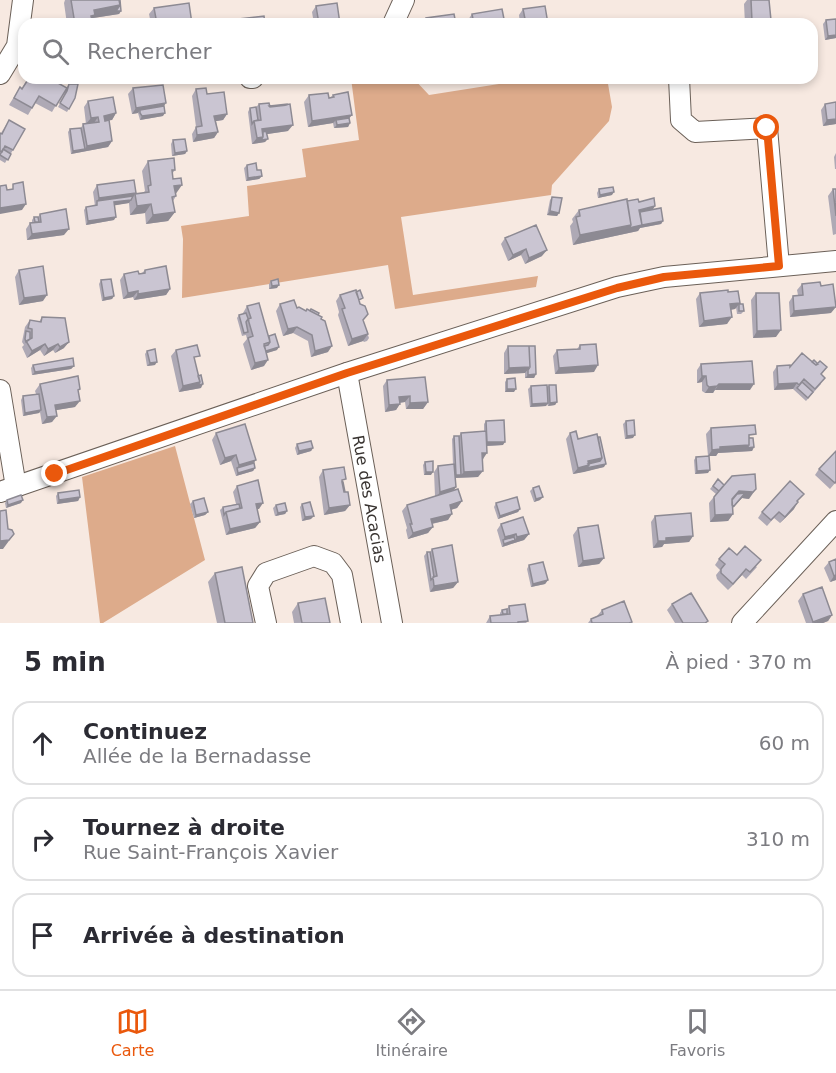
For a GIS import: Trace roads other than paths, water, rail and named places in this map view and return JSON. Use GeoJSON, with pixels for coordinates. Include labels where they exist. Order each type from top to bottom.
{"type":"FeatureCollection","features":[{"type":"Feature","properties":{"kind":"street"},"geometry":{"type":"LineString","coordinates":[[22,18],[23,0]]}},
{"type":"Feature","properties":{"kind":"street"},"geometry":{"type":"LineString","coordinates":[[396,18],[404,0]]}},
{"type":"Feature","properties":{"kind":"street"},"geometry":{"type":"LineString","coordinates":[[0,74],[18,51]]}},
{"type":"Feature","properties":{"kind":"street"},"geometry":{"type":"LineString","coordinates":[[679,84],[681,120],[695,132],[767,128],[779,266]]}},
{"type":"Feature","properties":{"kind":"street"},"geometry":{"type":"LineString","coordinates":[[0,390],[8,490],[347,373],[617,288],[664,277],[836,261]]}},
{"type":"Feature","properties":{"kind":"street","name":"Rue des Acacias"},"geometry":{"type":"LineString","coordinates":[[347,373],[392,623]]}},
{"type":"Feature","properties":{"kind":"street"},"geometry":{"type":"LineString","coordinates":[[742,623],[836,521]]}},
{"type":"Feature","properties":{"kind":"street"},"geometry":{"type":"LineString","coordinates":[[266,623],[258,586],[266,573],[314,556],[333,563],[342,575],[351,623]]}}]}
